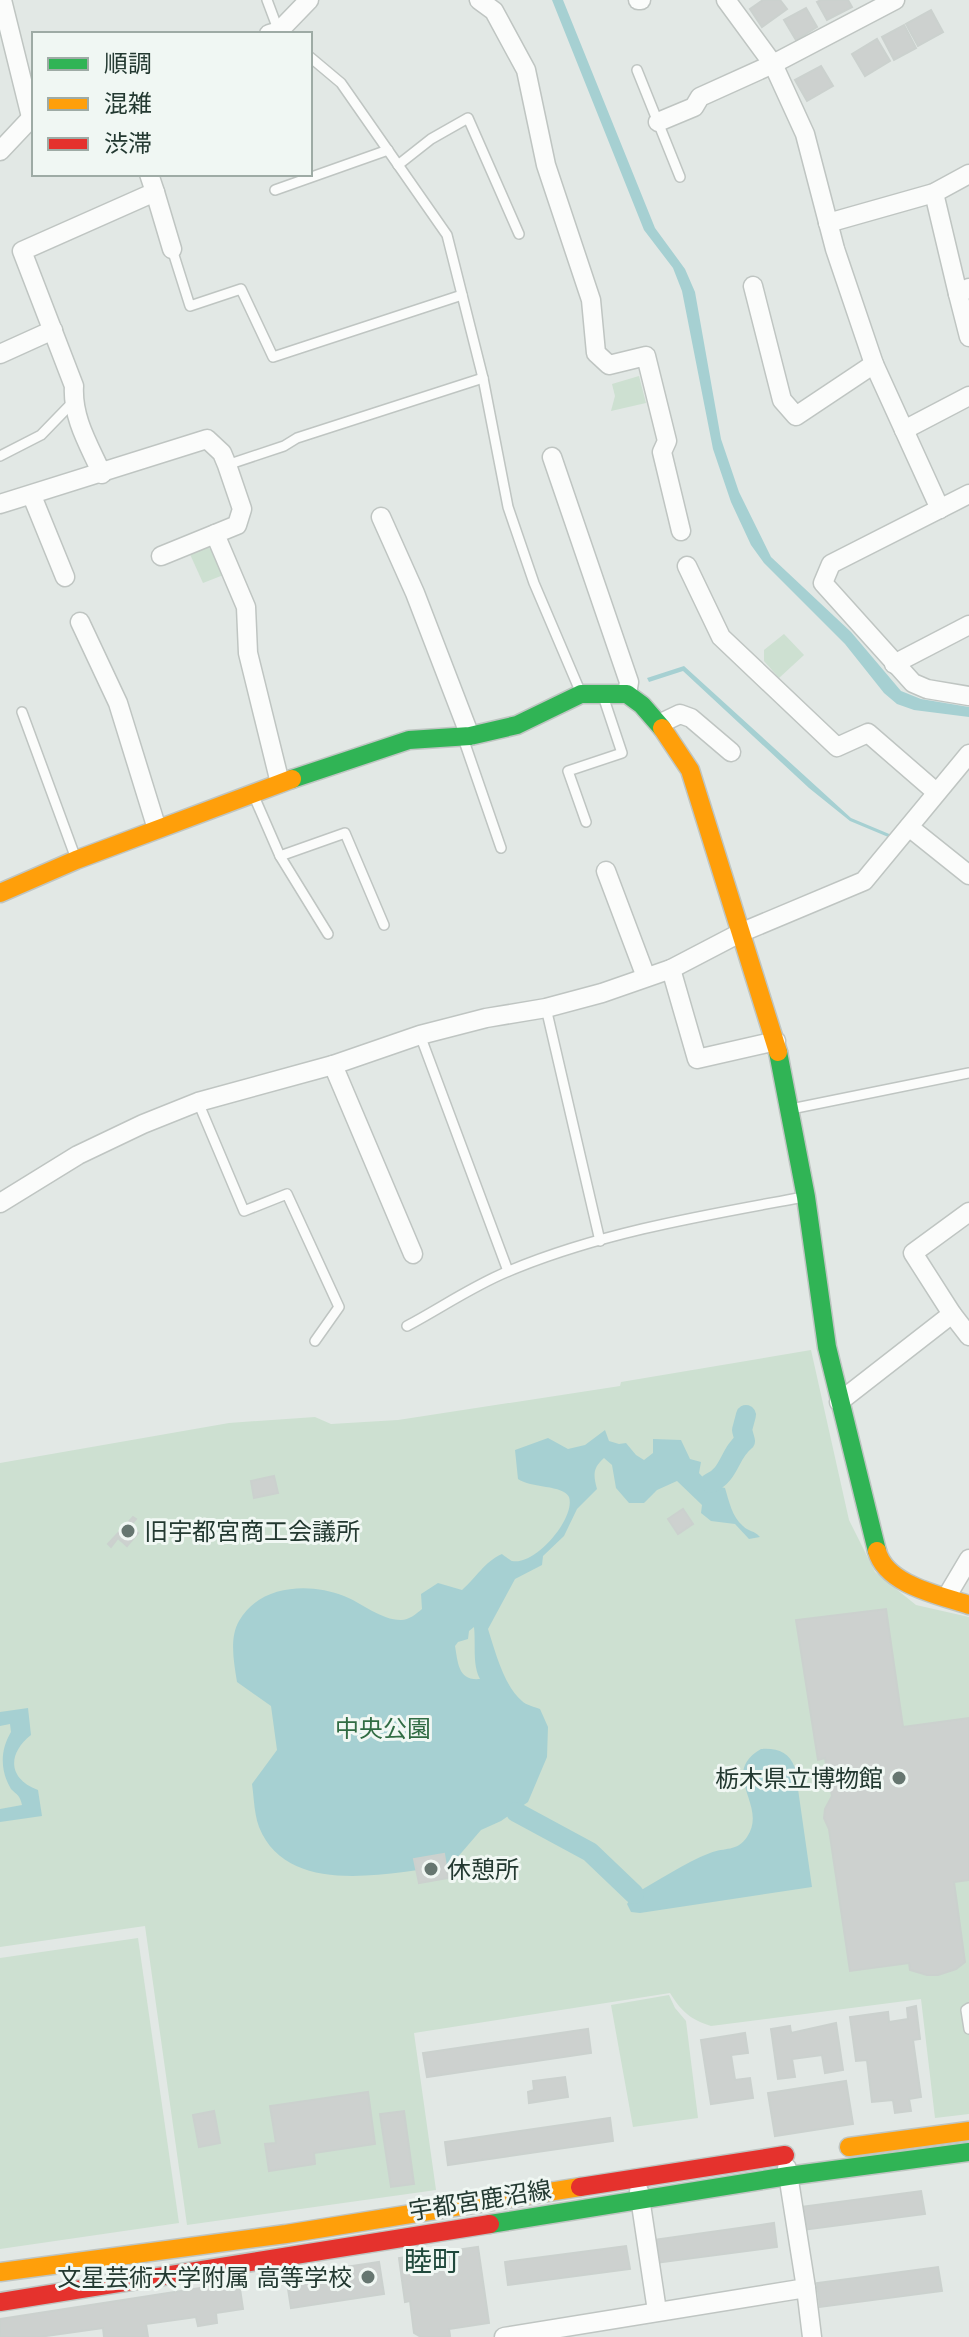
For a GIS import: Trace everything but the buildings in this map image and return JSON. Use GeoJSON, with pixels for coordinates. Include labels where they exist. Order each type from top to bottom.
{"type":"FeatureCollection","features":[{"type":"Feature","properties":{"kind":"main road"},"geometry":{"type":"LineString","coordinates":[[0,893],[76,860],[253,793],[409,740],[466,736],[517,725],[581,694],[627,694],[642,705],[679,750],[690,770],[776,1041],[806,1197],[827,1347],[880,1562],[912,1587],[969,1605]]}},
{"type":"Feature","properties":{"kind":"main road"},"geometry":{"type":"LineString","coordinates":[[833,2149],[969,2131]]}},
{"type":"Feature","properties":{"kind":"main road","name":"宇都宮鹿沼線"},"geometry":{"type":"LineString","coordinates":[[0,2302],[788,2176],[969,2152]]}},
{"type":"Feature","properties":{"kind":"main road","name":"宇都宮鹿沼線"},"geometry":{"type":"LineString","coordinates":[[0,2272],[286,2234],[794,2154]]}},
{"type":"Feature","properties":{"kind":"street"},"geometry":{"type":"LineString","coordinates":[[2,0],[32,112]]}},
{"type":"Feature","properties":{"kind":"street"},"geometry":{"type":"LineString","coordinates":[[277,32],[309,0]]}},
{"type":"Feature","properties":{"kind":"street"},"geometry":{"type":"LineString","coordinates":[[479,0],[494,11],[526,70],[546,165],[591,300],[596,353],[609,365],[646,356],[667,441],[662,452],[681,531]]}},
{"type":"Feature","properties":{"kind":"street"},"geometry":{"type":"LineString","coordinates":[[658,122],[694,107],[700,97],[773,64],[895,0]]}},
{"type":"Feature","properties":{"kind":"street"},"geometry":{"type":"LineString","coordinates":[[729,1],[773,64],[805,134],[828,223],[874,364],[940,509]]}},
{"type":"Feature","properties":{"kind":"street"},"geometry":{"type":"LineString","coordinates":[[0,151],[32,117]]}},
{"type":"Feature","properties":{"kind":"street"},"geometry":{"type":"LineString","coordinates":[[828,223],[934,193],[969,174]]}},
{"type":"Feature","properties":{"kind":"street"},"geometry":{"type":"LineString","coordinates":[[102,474],[76,418],[74,386],[22,251],[152,183],[172,249]]}},
{"type":"Feature","properties":{"kind":"street"},"geometry":{"type":"LineString","coordinates":[[934,193],[963,291],[969,337]]}},
{"type":"Feature","properties":{"kind":"street"},"geometry":{"type":"LineString","coordinates":[[753,286],[782,400],[796,416],[874,364]]}},
{"type":"Feature","properties":{"kind":"street"},"geometry":{"type":"LineString","coordinates":[[0,354],[53,330]]}},
{"type":"Feature","properties":{"kind":"street"},"geometry":{"type":"LineString","coordinates":[[904,430],[969,396]]}},
{"type":"Feature","properties":{"kind":"street"},"geometry":{"type":"LineString","coordinates":[[0,504],[207,439],[222,453],[227,465],[242,509],[237,525],[161,556]]}},
{"type":"Feature","properties":{"kind":"street"},"geometry":{"type":"LineString","coordinates":[[552,457],[629,682],[627,694]]}},
{"type":"Feature","properties":{"kind":"street"},"geometry":{"type":"LineString","coordinates":[[969,494],[831,564],[823,583],[913,683],[927,689],[969,696]]}},
{"type":"Feature","properties":{"kind":"street"},"geometry":{"type":"LineString","coordinates":[[32,496],[65,577]]}},
{"type":"Feature","properties":{"kind":"street"},"geometry":{"type":"LineString","coordinates":[[381,517],[415,593],[466,736]]}},
{"type":"Feature","properties":{"kind":"street"},"geometry":{"type":"LineString","coordinates":[[215,534],[246,607],[248,653],[280,783]]}},
{"type":"Feature","properties":{"kind":"street"},"geometry":{"type":"LineString","coordinates":[[687,566],[721,637],[837,747],[868,733],[936,792]]}},
{"type":"Feature","properties":{"kind":"street"},"geometry":{"type":"LineString","coordinates":[[80,622],[118,703],[157,829]]}},
{"type":"Feature","properties":{"kind":"street"},"geometry":{"type":"LineString","coordinates":[[894,664],[969,625]]}},
{"type":"Feature","properties":{"kind":"street"},"geometry":{"type":"LineString","coordinates":[[659,724],[680,714],[691,718],[731,752]]}},
{"type":"Feature","properties":{"kind":"street"},"geometry":{"type":"LineString","coordinates":[[0,1203],[78,1155],[198,1102],[333,1065],[420,1035],[602,993],[671,969],[740,933],[864,881],[969,754]]}},
{"type":"Feature","properties":{"kind":"street"},"geometry":{"type":"LineString","coordinates":[[909,827],[969,875]]}},
{"type":"Feature","properties":{"kind":"street"},"geometry":{"type":"LineString","coordinates":[[606,871],[646,977]]}},
{"type":"Feature","properties":{"kind":"street"},"geometry":{"type":"LineString","coordinates":[[671,969],[697,1059],[776,1041]]}},
{"type":"Feature","properties":{"kind":"street"},"geometry":{"type":"LineString","coordinates":[[333,1065],[413,1254]]}},
{"type":"Feature","properties":{"kind":"street"},"geometry":{"type":"LineString","coordinates":[[969,1212],[913,1253],[969,1336]]}},
{"type":"Feature","properties":{"kind":"street"},"geometry":{"type":"LineString","coordinates":[[839,1402],[952,1314]]}},
{"type":"Feature","properties":{"kind":"street"},"geometry":{"type":"LineString","coordinates":[[947,1596],[969,1559]]}},
{"type":"Feature","properties":{"kind":"street"},"geometry":{"type":"LineString","coordinates":[[794,2154],[788,2176],[812,2337]]}},
{"type":"Feature","properties":{"kind":"street"},"geometry":{"type":"LineString","coordinates":[[638,2177],[657,2311]]}},
{"type":"Feature","properties":{"kind":"street"},"geometry":{"type":"LineString","coordinates":[[504,2337],[806,2288]]}},
{"type":"Feature","properties":{"kind":"lane"},"geometry":{"type":"LineString","coordinates":[[267,0],[276,32]]}},
{"type":"Feature","properties":{"kind":"lane"},"geometry":{"type":"LineString","coordinates":[[312,59],[341,83],[447,235],[483,378],[508,507],[534,583],[581,694]]}},
{"type":"Feature","properties":{"kind":"lane"},"geometry":{"type":"LineString","coordinates":[[637,70],[680,177]]}},
{"type":"Feature","properties":{"kind":"lane"},"geometry":{"type":"LineString","coordinates":[[398,165],[431,139],[468,118],[519,234]]}},
{"type":"Feature","properties":{"kind":"lane"},"geometry":{"type":"LineString","coordinates":[[275,190],[388,150]]}},
{"type":"Feature","properties":{"kind":"lane"},"geometry":{"type":"LineString","coordinates":[[172,249],[190,306],[241,289],[273,357],[462,295]]}},
{"type":"Feature","properties":{"kind":"lane"},"geometry":{"type":"LineString","coordinates":[[227,465],[284,446],[297,438],[483,378]]}},
{"type":"Feature","properties":{"kind":"lane"},"geometry":{"type":"LineString","coordinates":[[0,456],[41,435],[73,402]]}},
{"type":"Feature","properties":{"kind":"lane"},"geometry":{"type":"LineString","coordinates":[[586,822],[568,771],[622,753],[602,693]]}},
{"type":"Feature","properties":{"kind":"lane"},"geometry":{"type":"LineString","coordinates":[[22,712],[76,860]]}},
{"type":"Feature","properties":{"kind":"lane"},"geometry":{"type":"LineString","coordinates":[[466,736],[501,848]]}},
{"type":"Feature","properties":{"kind":"lane"},"geometry":{"type":"LineString","coordinates":[[253,793],[280,856],[328,934]]}},
{"type":"Feature","properties":{"kind":"lane"},"geometry":{"type":"LineString","coordinates":[[280,856],[345,833],[384,925]]}},
{"type":"Feature","properties":{"kind":"lane"},"geometry":{"type":"LineString","coordinates":[[546,1008],[600,1241]]}},
{"type":"Feature","properties":{"kind":"lane"},"geometry":{"type":"LineString","coordinates":[[420,1035],[508,1271]]}},
{"type":"Feature","properties":{"kind":"lane"},"geometry":{"type":"LineString","coordinates":[[791,1109],[969,1073]]}},
{"type":"Feature","properties":{"kind":"lane"},"geometry":{"type":"LineString","coordinates":[[198,1102],[244,1211],[287,1194],[339,1307],[315,1341]]}},
{"type":"Feature","properties":{"kind":"lane"},"geometry":{"type":"LineString","coordinates":[[407,1326],[508,1271],[600,1241],[710,1215],[806,1197]]}},
{"type":"Feature","properties":{"kind":"lane"},"geometry":{"type":"LineString","coordinates":[[969,2008],[966,2010],[969,2029]]}},
{"type":"Feature","properties":{"kind":"green space"},"geometry":{"type":"Polygon","coordinates":[[[639,376],[646,403],[611,411],[615,396],[612,384],[639,376]]]}},
{"type":"Feature","properties":{"kind":"green space"},"geometry":{"type":"Polygon","coordinates":[[[204,546],[216,551],[226,574],[203,583],[189,552],[204,546]]]}},
{"type":"Feature","properties":{"kind":"green space"},"geometry":{"type":"Polygon","coordinates":[[[784,634],[804,655],[779,678],[764,661],[764,650],[784,634]]]}},
{"type":"Feature","properties":{"kind":"green space","name":"中央公園"},"geometry":{"type":"Polygon","coordinates":[[[811,1350],[849,1520],[875,1572],[916,1605],[969,1617],[969,2114],[935,2118],[921,1999],[711,2026],[687,2014],[670,1993],[414,2033],[436,2190],[187,2225],[145,1926],[0,1947],[0,1463],[229,1423],[315,1417],[331,1424],[398,1420],[620,1386],[621,1382],[811,1350]]]}},
{"type":"Feature","properties":{"kind":"green space"},"geometry":{"type":"Polygon","coordinates":[[[138,1938],[179,2223],[0,2249],[0,1958],[138,1938]]]}},
{"type":"Feature","properties":{"kind":"green space"},"geometry":{"type":"Polygon","coordinates":[[[669,1995],[686,2021],[698,2118],[633,2127],[611,2005],[669,1995]]]}},
{"type":"Feature","properties":{"kind":"water"},"geometry":{"type":"Polygon","coordinates":[[[552,0],[563,0],[655,228],[685,269],[695,292],[721,439],[739,492],[771,557],[851,632],[901,691],[921,699],[969,707],[969,717],[914,710],[897,704],[884,693],[845,644],[764,563],[751,545],[731,502],[713,449],[682,291],[673,268],[644,230],[552,0]]]}},
{"type":"Feature","properties":{"kind":"water"},"geometry":{"type":"Polygon","coordinates":[[[684,666],[851,818],[894,836],[893,839],[850,821],[809,788],[683,671],[649,682],[647,678],[684,666]]]}},
{"type":"Feature","properties":{"kind":"water"},"geometry":{"type":"Polygon","coordinates":[[[605,1430],[609,1441],[626,1443],[644,1460],[653,1453],[653,1439],[681,1440],[690,1459],[701,1462],[699,1473],[709,1484],[725,1488],[736,1518],[760,1537],[749,1539],[735,1524],[711,1521],[701,1513],[702,1505],[677,1481],[657,1490],[644,1503],[629,1503],[616,1488],[612,1465],[604,1458],[595,1472],[597,1489],[577,1509],[564,1536],[543,1556],[542,1565],[515,1579],[488,1629],[510,1687],[524,1702],[540,1709],[548,1727],[547,1757],[528,1802],[501,1821],[481,1830],[450,1866],[343,1876],[317,1873],[293,1864],[273,1850],[259,1827],[252,1784],[277,1750],[271,1706],[237,1682],[234,1659],[236,1628],[248,1609],[272,1594],[301,1588],[316,1589],[351,1599],[386,1617],[404,1620],[422,1609],[421,1594],[438,1583],[462,1590],[496,1557],[502,1554],[512,1561],[521,1561],[542,1548],[560,1528],[570,1506],[569,1497],[561,1490],[518,1479],[515,1450],[548,1438],[568,1449],[585,1445],[605,1430]],[[474,1627],[469,1631],[468,1639],[455,1646],[463,1674],[480,1679],[475,1660],[474,1627]]]}},
{"type":"Feature","properties":{"kind":"water"},"geometry":{"type":"Polygon","coordinates":[[[28,1708],[31,1735],[18,1750],[14,1766],[21,1779],[38,1790],[42,1816],[0,1822],[0,1809],[22,1805],[11,1789],[3,1768],[3,1753],[11,1732],[10,1724],[0,1726],[0,1712],[28,1708]]]}},
{"type":"Feature","properties":{"kind":"water"},"geometry":{"type":"Polygon","coordinates":[[[761,1749],[782,1752],[790,1758],[795,1768],[812,1887],[631,1912],[627,1904],[634,1894],[700,1857],[739,1845],[747,1837],[752,1825],[752,1813],[743,1779],[744,1769],[749,1759],[761,1749]]]}},
{"type":"Feature","properties":{"kind":"waterway"},"geometry":{"type":"LineString","coordinates":[[710,1483],[722,1475],[745,1441],[742,1430],[746,1415]]}},
{"type":"Feature","properties":{"kind":"waterway"},"geometry":{"type":"LineString","coordinates":[[516,1812],[590,1852],[634,1894]]}},
{"type":"Feature","properties":{"kind":"traffic: fast"},"geometry":{"type":"LineString","coordinates":[[292,779],[409,740],[470,736],[517,725],[581,694],[627,694],[642,705],[662,728]]}},
{"type":"Feature","properties":{"kind":"traffic: fast"},"geometry":{"type":"LineString","coordinates":[[778,1052],[806,1197],[827,1347],[877,1551]]}},
{"type":"Feature","properties":{"kind":"traffic: fast"},"geometry":{"type":"LineString","coordinates":[[490,2224],[788,2176],[969,2152]]}},
{"type":"Feature","properties":{"kind":"traffic: slow"},"geometry":{"type":"LineString","coordinates":[[662,728],[690,770],[778,1052]]}},
{"type":"Feature","properties":{"kind":"traffic: slow"},"geometry":{"type":"LineString","coordinates":[[0,893],[76,860],[292,779]]}},
{"type":"Feature","properties":{"kind":"traffic: slow"},"geometry":{"type":"LineString","coordinates":[[877,1551],[882,1563],[902,1580],[969,1605]]}},
{"type":"Feature","properties":{"kind":"traffic: slow"},"geometry":{"type":"LineString","coordinates":[[849,2147],[969,2131]]}},
{"type":"Feature","properties":{"kind":"traffic: slow"},"geometry":{"type":"LineString","coordinates":[[0,2272],[286,2234],[580,2187]]}},
{"type":"Feature","properties":{"kind":"traffic: jam"},"geometry":{"type":"LineString","coordinates":[[580,2187],[785,2155]]}},
{"type":"Feature","properties":{"kind":"traffic: jam"},"geometry":{"type":"LineString","coordinates":[[0,2302],[490,2224]]}},
{"type":"Feature","properties":{"kind":"place","name":"旧宇都宮商工会議所"},"geometry":{"type":"Point","coordinates":[128,1531]}},
{"type":"Feature","properties":{"kind":"place","name":"栃木県立博物館"},"geometry":{"type":"Point","coordinates":[899,1778]}},
{"type":"Feature","properties":{"kind":"place","name":"休憩所"},"geometry":{"type":"Point","coordinates":[431,1869]}},
{"type":"Feature","properties":{"kind":"place","name":"文星芸術大学附属 高等学校"},"geometry":{"type":"Point","coordinates":[368,2277]}},
{"type":"Feature","properties":{"kind":"district","name":"睦町"},"geometry":{"type":"Point","coordinates":[432,2261]}}]}
